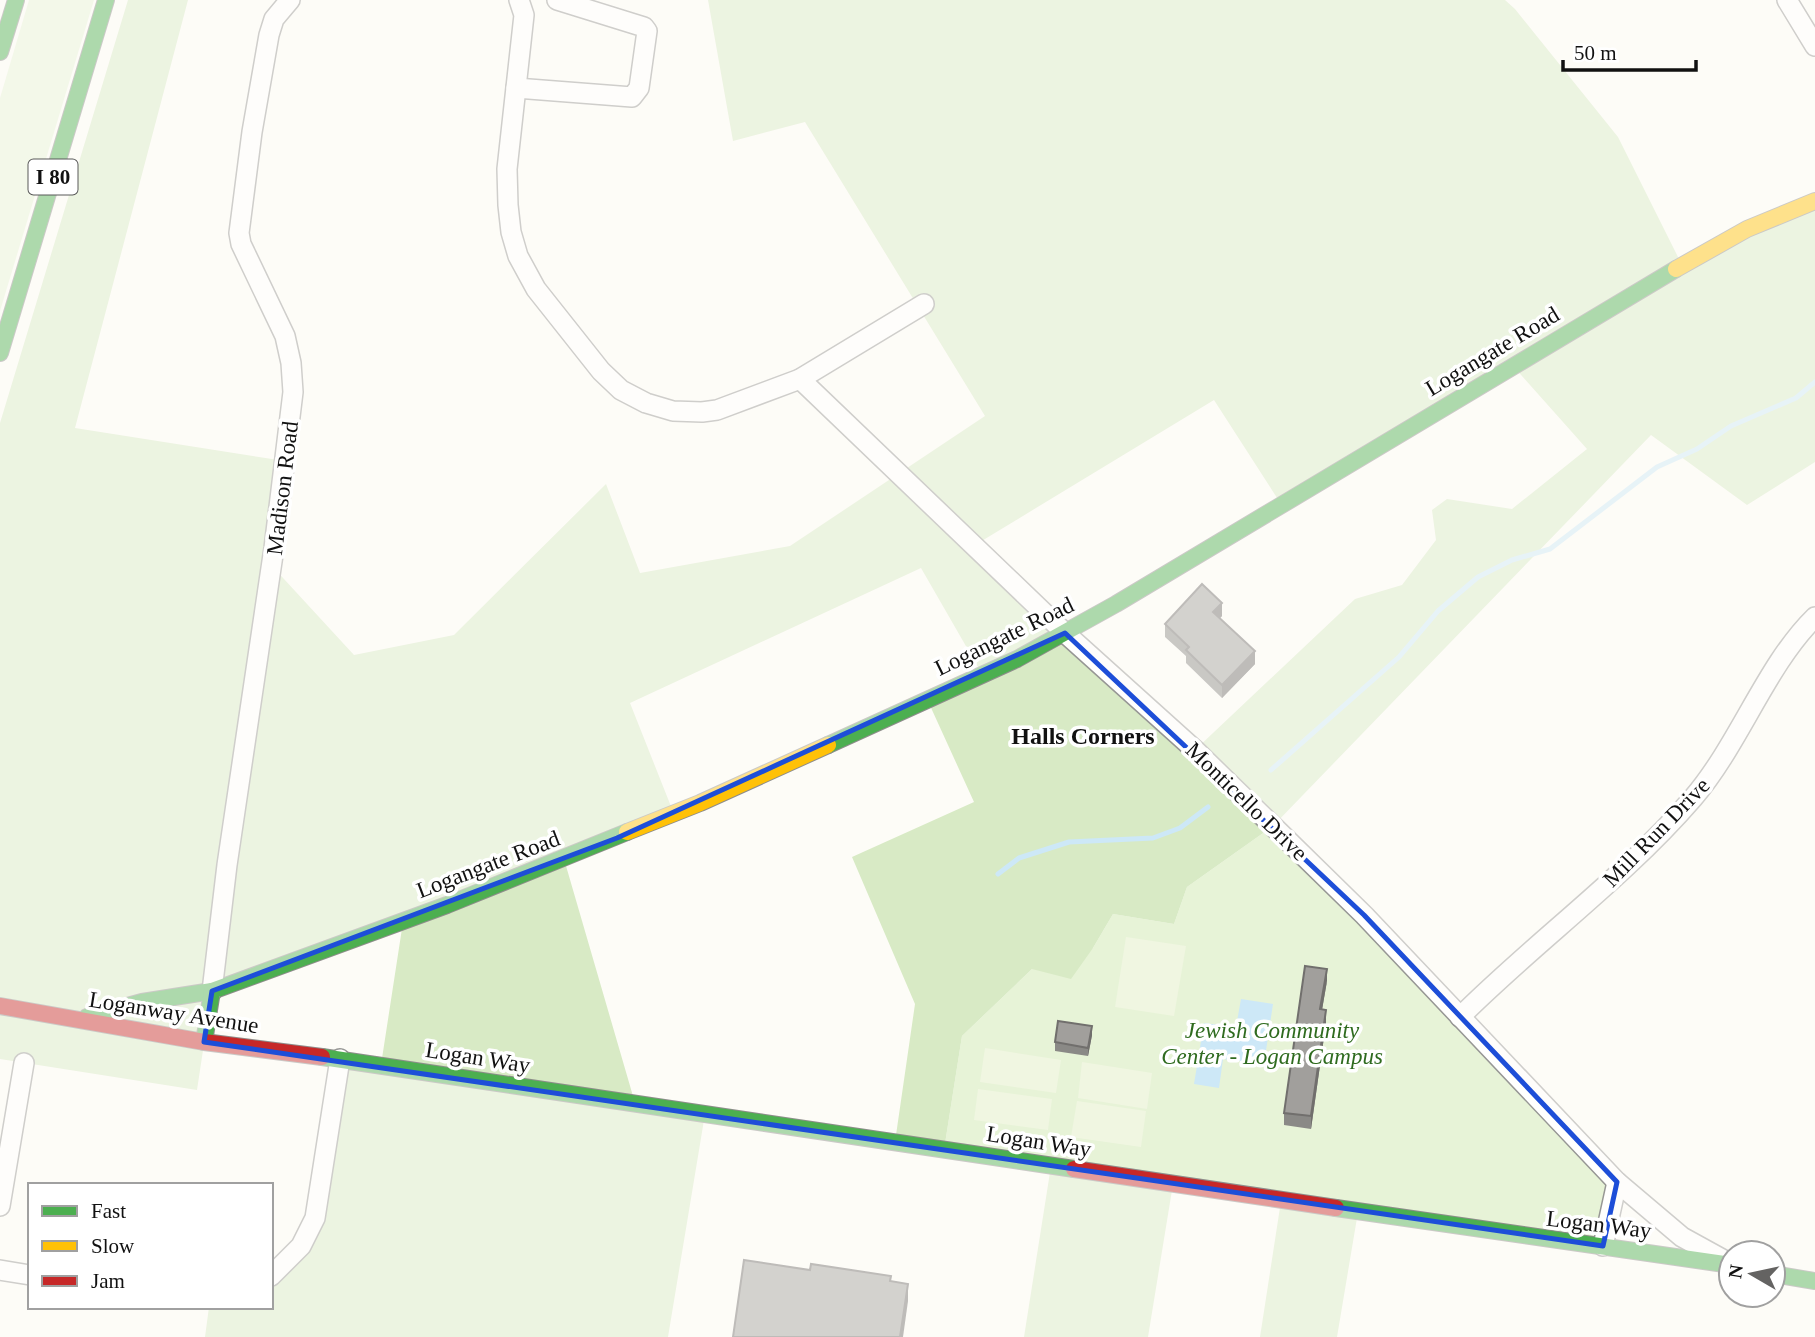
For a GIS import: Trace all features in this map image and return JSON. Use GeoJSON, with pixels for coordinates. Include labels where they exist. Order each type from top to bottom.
{"type":"FeatureCollection","features":[{"type":"Feature","properties":{"kind":"main road"},"geometry":{"type":"LineString","coordinates":[[0,52],[16,0]]}},
{"type":"Feature","properties":{"kind":"main road","name":"I 80"},"geometry":{"type":"LineString","coordinates":[[0,354],[107,0]]}},
{"type":"Feature","properties":{"kind":"main road","name":"Logangate Road"},"geometry":{"type":"LineString","coordinates":[[79,1020],[142,1002],[212,991],[436,909],[617,838],[994,669],[1116,604],[1716,245],[1815,201]]}},
{"type":"Feature","properties":{"kind":"main road"},"geometry":{"type":"LineString","coordinates":[[204,1042],[212,991]]}},
{"type":"Feature","properties":{"kind":"main road","name":"Loganway Avenue"},"geometry":{"type":"LineString","coordinates":[[0,1006],[204,1042],[340,1059]]}},
{"type":"Feature","properties":{"kind":"main road","name":"Logan Way"},"geometry":{"type":"LineString","coordinates":[[340,1059],[1524,1237],[1717,1263]]}},
{"type":"Feature","properties":{"kind":"main road"},"geometry":{"type":"LineString","coordinates":[[1787,1276],[1815,1281]]}},
{"type":"Feature","properties":{"kind":"street","name":"Madison Road"},"geometry":{"type":"LineString","coordinates":[[212,991],[227,865],[272,566],[292,406],[291,363],[285,336],[241,244],[239,233],[252,132],[269,35],[274,19],[290,0]]}},
{"type":"Feature","properties":{"kind":"street"},"geometry":{"type":"LineString","coordinates":[[519,0],[524,15],[507,169],[511,232],[518,256],[536,289],[601,371],[621,390],[646,403],[686,412],[725,407],[800,380],[924,304]]}},
{"type":"Feature","properties":{"kind":"street"},"geometry":{"type":"LineString","coordinates":[[516,88],[632,97],[639,88],[647,31],[644,27],[557,0]]}},
{"type":"Feature","properties":{"kind":"street"},"geometry":{"type":"LineString","coordinates":[[1787,0],[1815,46]]}},
{"type":"Feature","properties":{"kind":"street","name":"Monticello Drive"},"geometry":{"type":"LineString","coordinates":[[800,380],[1065,633],[1195,750],[1364,915],[1617,1182],[1682,1237],[1717,1257]]}},
{"type":"Feature","properties":{"kind":"street","name":"Mill Run Drive"},"geometry":{"type":"LineString","coordinates":[[1460,1017],[1613,879],[1693,798],[1729,748],[1780,663],[1815,617]]}},
{"type":"Feature","properties":{"kind":"street"},"geometry":{"type":"LineString","coordinates":[[273,1274],[301,1246],[315,1218],[340,1059]]}},
{"type":"Feature","properties":{"kind":"street"},"geometry":{"type":"LineString","coordinates":[[0,1206],[24,1063]]}},
{"type":"Feature","properties":{"kind":"street"},"geometry":{"type":"LineString","coordinates":[[1604,1246],[1617,1182]]}},
{"type":"Feature","properties":{"kind":"street"},"geometry":{"type":"LineString","coordinates":[[0,1270],[28,1275]]}},
{"type":"Feature","properties":{"kind":"highlighted area"},"geometry":{"type":"Polygon","coordinates":[[[1065,633],[1364,915],[1617,1182],[1603,1246],[204,1042],[212,991],[617,838],[1065,633]]]}},
{"type":"Feature","properties":{"kind":"green space"},"geometry":{"type":"Polygon","coordinates":[[[29,0],[94,0],[0,311],[0,98],[29,0]]]}},
{"type":"Feature","properties":{"kind":"green space"},"geometry":{"type":"Polygon","coordinates":[[[128,0],[188,0],[75,428],[285,461],[272,566],[354,655],[454,635],[606,484],[640,573],[790,546],[985,416],[805,122],[733,141],[708,0],[1505,0],[1618,137],[1682,265],[1815,201],[1815,462],[1747,505],[1651,435],[1273,826],[1187,887],[1174,924],[1113,914],[1071,979],[1032,969],[962,1036],[944,1150],[895,1142],[915,1004],[852,857],[974,802],[927,699],[982,674],[921,568],[630,703],[674,814],[564,859],[635,1103],[705,1114],[668,1337],[205,1337],[209,1309],[273,1309],[273,1274],[301,1246],[340,1059],[381,1065],[403,922],[212,991],[197,1090],[0,1059],[0,423],[128,0]],[[1513,366],[1281,504],[1214,400],[975,545],[1195,750],[1355,599],[1402,585],[1436,540],[1432,510],[1447,499],[1512,509],[1587,449],[1513,366]]]}},
{"type":"Feature","properties":{"kind":"green space","name":"Jewish Community Center - Logan Campus"},"geometry":{"type":"Polygon","coordinates":[[[1273,826],[1617,1182],[1603,1246],[944,1150],[962,1036],[1032,969],[1093,948],[1113,914],[1174,924],[1187,887],[1273,826]]]}},
{"type":"Feature","properties":{"kind":"green space"},"geometry":{"type":"Polygon","coordinates":[[[1126,937],[1186,946],[1174,1016],[1115,1007],[1126,937]]]}},
{"type":"Feature","properties":{"kind":"green space"},"geometry":{"type":"Polygon","coordinates":[[[985,1048],[1061,1060],[1056,1093],[980,1082],[985,1048]]]}},
{"type":"Feature","properties":{"kind":"green space"},"geometry":{"type":"Polygon","coordinates":[[[1082,1062],[1152,1073],[1147,1109],[1078,1098],[1082,1062]]]}},
{"type":"Feature","properties":{"kind":"green space"},"geometry":{"type":"Polygon","coordinates":[[[978,1089],[1052,1099],[1048,1130],[974,1120],[978,1089]]]}},
{"type":"Feature","properties":{"kind":"green space"},"geometry":{"type":"Polygon","coordinates":[[[1077,1101],[1146,1111],[1141,1147],[1071,1137],[1077,1101]]]}},
{"type":"Feature","properties":{"kind":"green space"},"geometry":{"type":"Polygon","coordinates":[[[1051,1166],[1173,1184],[1148,1337],[1024,1337],[1051,1166]]]}},
{"type":"Feature","properties":{"kind":"green space"},"geometry":{"type":"Polygon","coordinates":[[[1281,1201],[1358,1212],[1337,1337],[1260,1337],[1281,1201]]]}},
{"type":"Feature","properties":{"kind":"water"},"geometry":{"type":"Polygon","coordinates":[[[1241,999],[1273,1004],[1264,1064],[1223,1059],[1219,1088],[1194,1084],[1204,1023],[1236,1027],[1241,999]]]}},
{"type":"Feature","properties":{"kind":"building"},"geometry":{"type":"Polygon","coordinates":[[[1202,584],[1222,603],[1213,612],[1255,651],[1222,685],[1186,650],[1189,647],[1165,624],[1202,584]]]}},
{"type":"Feature","properties":{"kind":"building"},"geometry":{"type":"Polygon","coordinates":[[[1305,966],[1327,969],[1320,1009],[1326,1010],[1311,1116],[1284,1113],[1305,966]]]}},
{"type":"Feature","properties":{"kind":"building"},"geometry":{"type":"Polygon","coordinates":[[[1058,1021],[1092,1026],[1088,1048],[1055,1042],[1058,1021]]]}},
{"type":"Feature","properties":{"kind":"building"},"geometry":{"type":"Polygon","coordinates":[[[744,1260],[810,1270],[811,1264],[891,1276],[890,1281],[908,1284],[900,1337],[733,1337],[744,1260]]]}},
{"type":"Feature","properties":{"kind":"waterway"},"geometry":{"type":"LineString","coordinates":[[1271,770],[1399,657],[1438,611],[1478,577],[1512,560],[1550,549],[1657,467],[1697,449],[1731,426],[1796,398],[1815,382]]}},
{"type":"Feature","properties":{"kind":"waterway"},"geometry":{"type":"LineString","coordinates":[[998,874],[1019,858],[1069,842],[1153,838],[1180,828],[1208,807]]}},
{"type":"Feature","properties":{"kind":"traffic: fast"},"geometry":{"type":"LineString","coordinates":[[0,52],[16,0]]}},
{"type":"Feature","properties":{"kind":"traffic: fast"},"geometry":{"type":"LineString","coordinates":[[0,353],[106,0]]}},
{"type":"Feature","properties":{"kind":"traffic: fast"},"geometry":{"type":"LineString","coordinates":[[828,745],[1017,659],[1116,604],[1676,269]]}},
{"type":"Feature","properties":{"kind":"traffic: fast"},"geometry":{"type":"LineString","coordinates":[[204,1042],[212,991],[447,905],[627,832]]}},
{"type":"Feature","properties":{"kind":"traffic: fast"},"geometry":{"type":"LineString","coordinates":[[87,1017],[142,1002],[212,991]]}},
{"type":"Feature","properties":{"kind":"traffic: fast"},"geometry":{"type":"LineString","coordinates":[[322,1057],[1074,1169]]}},
{"type":"Feature","properties":{"kind":"traffic: fast"},"geometry":{"type":"LineString","coordinates":[[1336,1208],[1717,1263]]}},
{"type":"Feature","properties":{"kind":"traffic: fast"},"geometry":{"type":"LineString","coordinates":[[1787,1276],[1815,1281]]}},
{"type":"Feature","properties":{"kind":"traffic: slow"},"geometry":{"type":"LineString","coordinates":[[1676,269],[1747,229],[1815,201]]}},
{"type":"Feature","properties":{"kind":"traffic: slow"},"geometry":{"type":"LineString","coordinates":[[627,832],[700,803],[828,745]]}},
{"type":"Feature","properties":{"kind":"traffic: jam"},"geometry":{"type":"LineString","coordinates":[[0,1006],[204,1042],[322,1057]]}},
{"type":"Feature","properties":{"kind":"traffic: jam"},"geometry":{"type":"LineString","coordinates":[[1074,1169],[1336,1208]]}},
{"type":"Feature","properties":{"kind":"district","name":"Halls Corners"},"geometry":{"type":"Point","coordinates":[1083,736]}}]}
